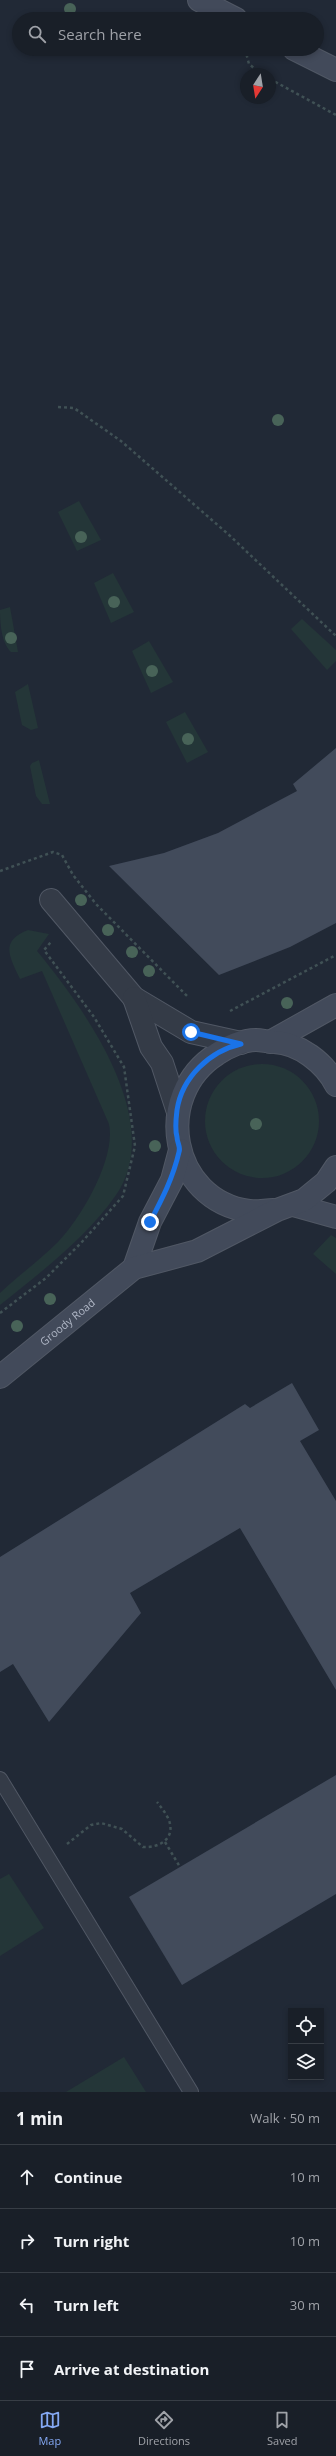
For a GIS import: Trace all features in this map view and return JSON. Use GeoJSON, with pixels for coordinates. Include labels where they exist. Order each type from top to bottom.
{"type":"FeatureCollection","features":[{"type":"Feature","properties":{"kind":"street"},"geometry":{"type":"LineString","coordinates":[[199,0],[222,12]]}},
{"type":"Feature","properties":{"kind":"street"},"geometry":{"type":"LineString","coordinates":[[308,56],[336,70]]}},
{"type":"Feature","properties":{"kind":"street"},"geometry":{"type":"LineString","coordinates":[[51,900],[134,998],[191,1032],[241,1044]]}},
{"type":"Feature","properties":{"kind":"street"},"geometry":{"type":"LineString","coordinates":[[134,998],[152,1047],[162,1063],[177,1110]]}},
{"type":"Feature","properties":{"kind":"street"},"geometry":{"type":"LineString","coordinates":[[270,1042],[336,1004]]}},
{"type":"Feature","properties":{"kind":"street"},"geometry":{"type":"LineString","coordinates":[[335,1080],[310,1055],[284,1042],[255,1040],[227,1047],[204,1062],[186,1084],[177,1110],[176,1137],[185,1165],[200,1186],[222,1202],[249,1211],[285,1207],[336,1217]]}},
{"type":"Feature","properties":{"kind":"street"},"geometry":{"type":"LineString","coordinates":[[134,1268],[150,1222],[172,1180],[180,1150]]}},
{"type":"Feature","properties":{"kind":"street"},"geometry":{"type":"LineString","coordinates":[[134,1268],[197,1251],[285,1207],[304,1200],[326,1182],[336,1167]]}},
{"type":"Feature","properties":{"kind":"street","name":"Groody Road"},"geometry":{"type":"LineString","coordinates":[[0,1377],[134,1268]]}},
{"type":"Feature","properties":{"kind":"lane"},"geometry":{"type":"LineString","coordinates":[[0,1779],[192,2092]]}},
{"type":"Feature","properties":{"kind":"path"},"geometry":{"type":"LineString","coordinates":[[247,56],[249,64],[254,68]]}},
{"type":"Feature","properties":{"kind":"path"},"geometry":{"type":"LineString","coordinates":[[276,82],[336,116]]}},
{"type":"Feature","properties":{"kind":"path"},"geometry":{"type":"LineString","coordinates":[[58,407],[74,408],[120,440],[228,534],[336,636]]}},
{"type":"Feature","properties":{"kind":"path"},"geometry":{"type":"LineString","coordinates":[[0,871],[53,852],[62,855],[73,875],[96,904],[146,952],[193,1002]]}},
{"type":"Feature","properties":{"kind":"path"},"geometry":{"type":"LineString","coordinates":[[228,1012],[336,955]]}},
{"type":"Feature","properties":{"kind":"path"},"geometry":{"type":"LineString","coordinates":[[0,1313],[46,1278],[81,1243],[123,1196],[135,1146],[124,1067]]}},
{"type":"Feature","properties":{"kind":"path"},"geometry":{"type":"LineString","coordinates":[[31,1830],[41,1824],[68,1845],[91,1825],[101,1824],[122,1829],[143,1847],[152,1848],[165,1842],[170,1828],[169,1819],[157,1802]]}},
{"type":"Feature","properties":{"kind":"path"},"geometry":{"type":"LineString","coordinates":[[165,1842],[180,1867]]}},
{"type":"Feature","properties":{"kind":"shaded area"},"geometry":{"type":"Polygon","coordinates":[[[79,501],[101,540],[77,551],[58,512],[79,501]]]}},
{"type":"Feature","properties":{"kind":"shaded area"},"geometry":{"type":"Polygon","coordinates":[[[113,573],[134,612],[111,623],[94,583],[113,573]]]}},
{"type":"Feature","properties":{"kind":"shaded area"},"geometry":{"type":"Polygon","coordinates":[[[10,607],[18,652],[11,652],[3,638],[0,610],[10,607]]]}},
{"type":"Feature","properties":{"kind":"shaded area"},"geometry":{"type":"Polygon","coordinates":[[[302,619],[336,650],[336,661],[327,670],[291,629],[302,619]]]}},
{"type":"Feature","properties":{"kind":"shaded area"},"geometry":{"type":"Polygon","coordinates":[[[149,641],[173,682],[151,693],[132,651],[149,641]]]}},
{"type":"Feature","properties":{"kind":"shaded area"},"geometry":{"type":"Polygon","coordinates":[[[28,684],[38,728],[31,730],[22,725],[15,692],[28,684]]]}},
{"type":"Feature","properties":{"kind":"shaded area"},"geometry":{"type":"Polygon","coordinates":[[[185,712],[208,752],[187,763],[166,722],[185,712]]]}},
{"type":"Feature","properties":{"kind":"shaded area"},"geometry":{"type":"Polygon","coordinates":[[[39,760],[50,804],[42,804],[36,796],[30,766],[32,763],[39,760]]]}},
{"type":"Feature","properties":{"kind":"shaded area"},"geometry":{"type":"Polygon","coordinates":[[[28,930],[49,934],[37,951],[76,1002],[96,1033],[113,1066],[126,1100],[132,1134],[129,1166],[116,1195],[104,1211],[62,1254],[0,1305],[0,1293],[58,1242],[87,1203],[102,1170],[110,1138],[109,1124],[42,971],[20,979],[10,956],[10,944],[13,939],[19,934],[28,930]]]}},
{"type":"Feature","properties":{"kind":"shaded area"},"geometry":{"type":"Polygon","coordinates":[[[262,1064],[284,1068],[294,1073],[310,1089],[315,1099],[319,1121],[315,1143],[310,1153],[294,1169],[284,1174],[262,1178],[240,1174],[230,1169],[214,1153],[209,1143],[205,1121],[209,1099],[214,1089],[230,1073],[240,1068],[262,1064]]]}},
{"type":"Feature","properties":{"kind":"shaded area"},"geometry":{"type":"Polygon","coordinates":[[[331,1235],[336,1238],[336,1274],[313,1254],[331,1235]]]}},
{"type":"Feature","properties":{"kind":"shaded area"},"geometry":{"type":"Polygon","coordinates":[[[9,1874],[44,1928],[0,1956],[0,1879],[9,1874]]]}},
{"type":"Feature","properties":{"kind":"shaded area"},"geometry":{"type":"Polygon","coordinates":[[[124,2057],[146,2092],[66,2092],[124,2057]]]}},
{"type":"Feature","properties":{"kind":"building"},"geometry":{"type":"Polygon","coordinates":[[[336,748],[336,923],[290,947],[219,975],[109,866],[164,853],[218,833],[297,791],[293,784],[336,748]]]}},
{"type":"Feature","properties":{"kind":"building"},"geometry":{"type":"Polygon","coordinates":[[[292,1383],[319,1430],[300,1441],[336,1501],[336,1690],[240,1528],[130,1593],[141,1613],[49,1722],[13,1664],[0,1672],[0,1557],[245,1404],[250,1408],[292,1383]]]}},
{"type":"Feature","properties":{"kind":"building"},"geometry":{"type":"Polygon","coordinates":[[[336,1775],[336,1894],[182,1985],[129,1897],[336,1775]]]}},
{"type":"Feature","properties":{"kind":"route"},"geometry":{"type":"LineString","coordinates":[[150,1222],[172,1180],[180,1150],[176,1137],[177,1110],[186,1084],[204,1062],[227,1047],[241,1044],[191,1032]]}}]}
